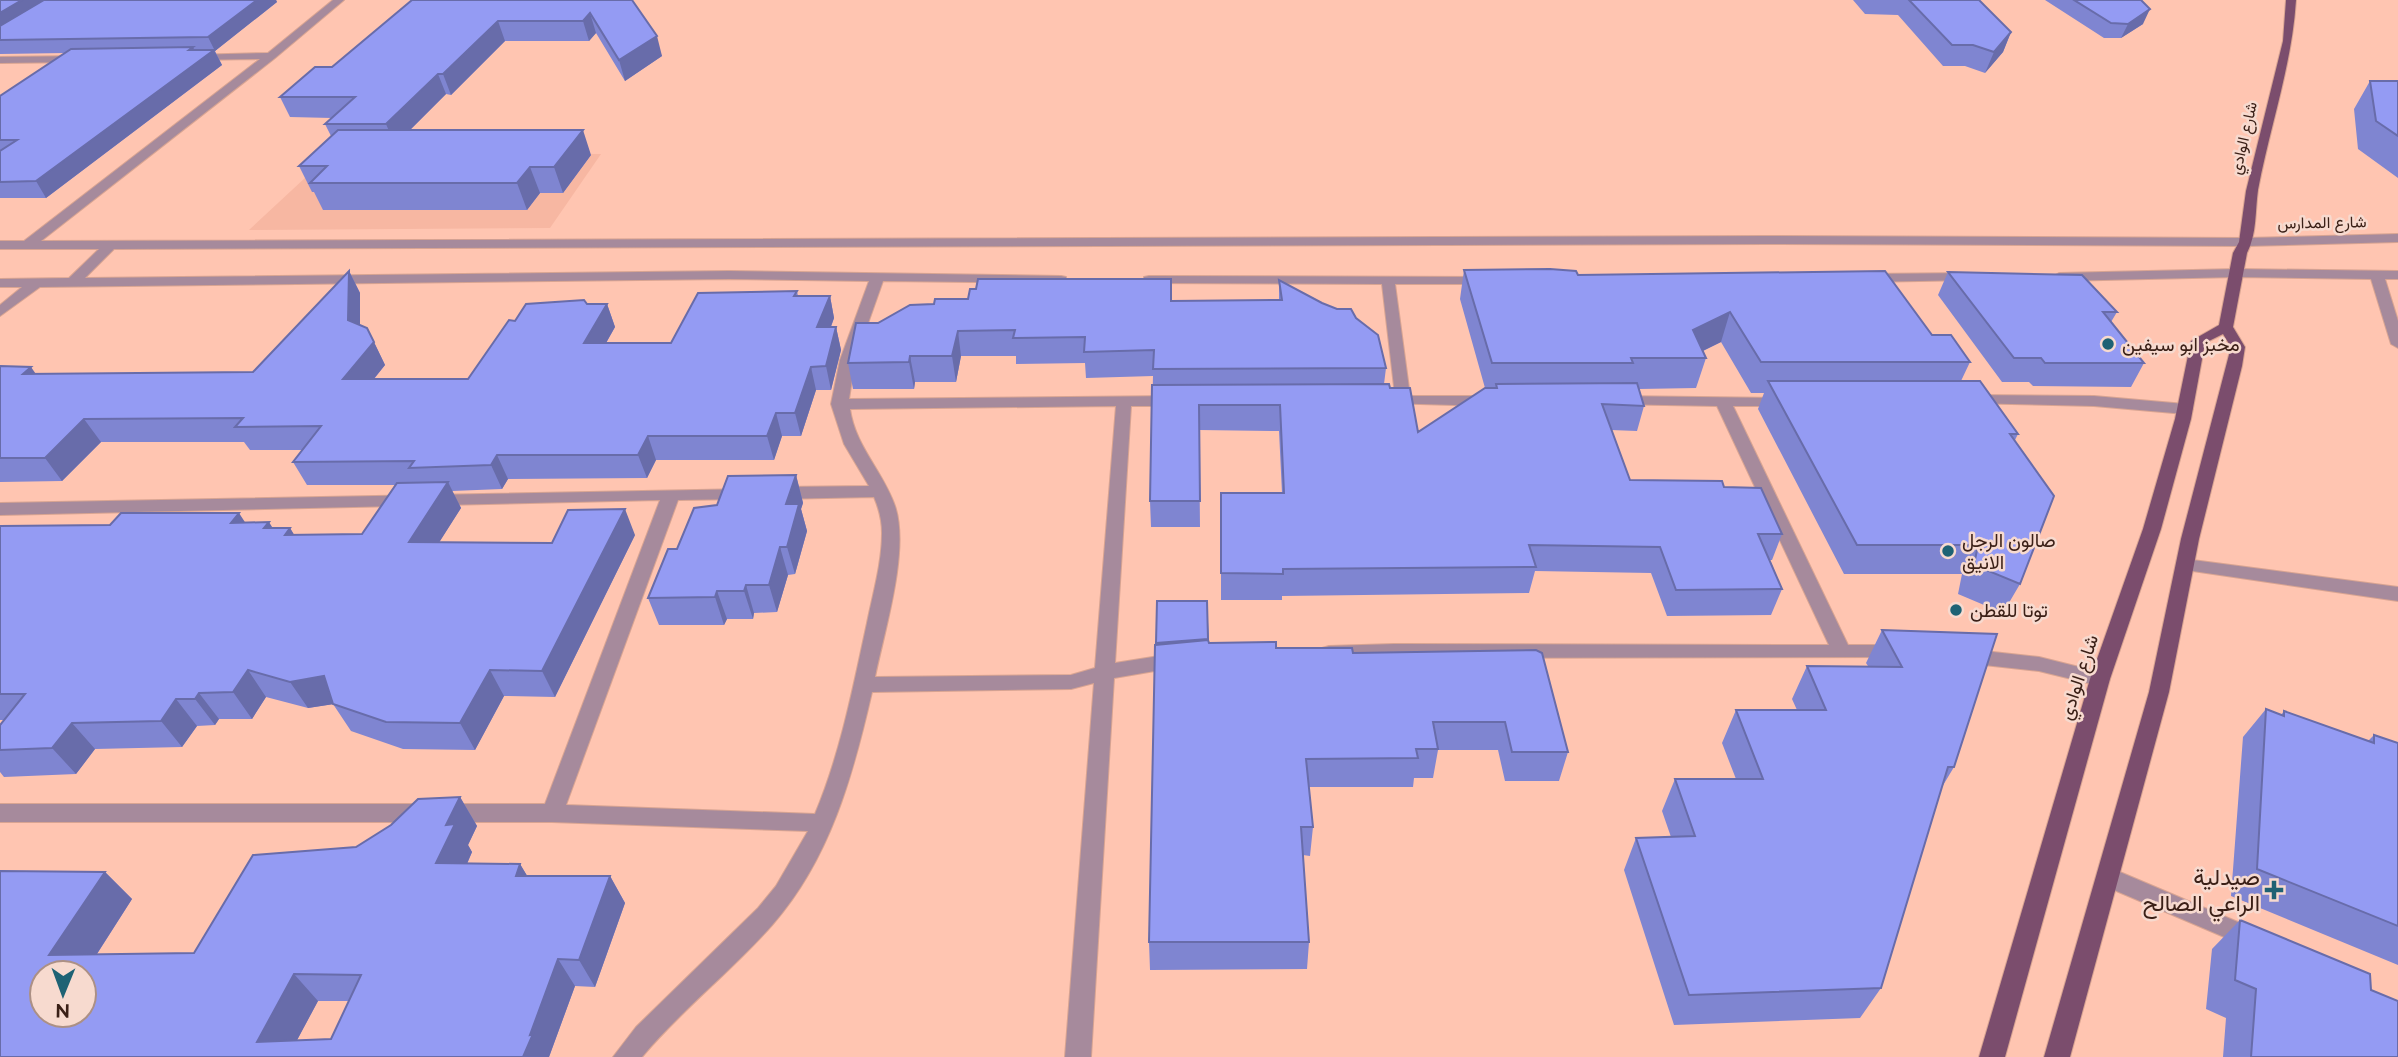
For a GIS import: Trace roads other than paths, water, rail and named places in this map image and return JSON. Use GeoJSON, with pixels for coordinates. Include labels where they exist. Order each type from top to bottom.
{"type":"FeatureCollection","features":[{"type":"Feature","properties":{"kind":"main road","name":"شارع الوادي"},"geometry":{"type":"LineString","coordinates":[[2057,1057],[2159,692],[2185,565],[2238,347],[2226,327],[2236,273],[2246,242],[2252,191],[2288,41],[2291,0]]}},
{"type":"Feature","properties":{"kind":"main road","name":"شارع الوادي"},"geometry":{"type":"LineString","coordinates":[[1992,1057],[2100,679],[2152,529],[2185,409],[2198,341],[2226,327]]}},
{"type":"Feature","properties":{"kind":"street"},"geometry":{"type":"LineString","coordinates":[[27,245],[271,56],[338,0]]}},
{"type":"Feature","properties":{"kind":"street"},"geometry":{"type":"LineString","coordinates":[[178,58],[271,56]]}},
{"type":"Feature","properties":{"kind":"street"},"geometry":{"type":"LineString","coordinates":[[0,60],[97,58]]}},
{"type":"Feature","properties":{"kind":"street"},"geometry":{"type":"LineString","coordinates":[[50,72],[71,59]]}},
{"type":"Feature","properties":{"kind":"street","name":"شارع المدارس"},"geometry":{"type":"LineString","coordinates":[[0,245],[1754,240],[2246,242],[2398,238]]}},
{"type":"Feature","properties":{"kind":"street"},"geometry":{"type":"LineString","coordinates":[[74,281],[109,246]]}},
{"type":"Feature","properties":{"kind":"street"},"geometry":{"type":"LineString","coordinates":[[2048,277],[2236,273],[2398,275]]}},
{"type":"Feature","properties":{"kind":"street"},"geometry":{"type":"LineString","coordinates":[[0,283],[729,275],[1082,280]]}},
{"type":"Feature","properties":{"kind":"street"},"geometry":{"type":"LineString","coordinates":[[2377,275],[2398,344]]}},
{"type":"Feature","properties":{"kind":"street"},"geometry":{"type":"LineString","coordinates":[[626,1057],[657,1020],[754,928],[783,893],[824,823],[863,685],[891,549],[887,507],[842,423],[839,404],[843,377],[878,277]]}},
{"type":"Feature","properties":{"kind":"street"},"geometry":{"type":"LineString","coordinates":[[1844,278],[1980,277]]}},
{"type":"Feature","properties":{"kind":"street"},"geometry":{"type":"LineString","coordinates":[[1137,280],[1499,280]]}},
{"type":"Feature","properties":{"kind":"street"},"geometry":{"type":"LineString","coordinates":[[1388,280],[1403,400]]}},
{"type":"Feature","properties":{"kind":"street"},"geometry":{"type":"LineString","coordinates":[[0,312],[36,283]]}},
{"type":"Feature","properties":{"kind":"street"},"geometry":{"type":"LineString","coordinates":[[1958,400],[2094,401],[2185,409]]}},
{"type":"Feature","properties":{"kind":"street"},"geometry":{"type":"LineString","coordinates":[[1078,1057],[1124,401]]}},
{"type":"Feature","properties":{"kind":"street"},"geometry":{"type":"LineString","coordinates":[[839,404],[1194,401]]}},
{"type":"Feature","properties":{"kind":"street"},"geometry":{"type":"LineString","coordinates":[[1375,401],[1500,401]]}},
{"type":"Feature","properties":{"kind":"street"},"geometry":{"type":"LineString","coordinates":[[1598,401],[1805,401]]}},
{"type":"Feature","properties":{"kind":"street"},"geometry":{"type":"LineString","coordinates":[[1723,401],[1841,650]]}},
{"type":"Feature","properties":{"kind":"street"},"geometry":{"type":"LineString","coordinates":[[0,509],[880,491]]}},
{"type":"Feature","properties":{"kind":"street"},"geometry":{"type":"LineString","coordinates":[[552,813],[671,495]]}},
{"type":"Feature","properties":{"kind":"street"},"geometry":{"type":"LineString","coordinates":[[2185,565],[2335,588],[2398,594]]}},
{"type":"Feature","properties":{"kind":"street"},"geometry":{"type":"LineString","coordinates":[[1314,654],[1394,650],[1841,650],[1919,653]]}},
{"type":"Feature","properties":{"kind":"street"},"geometry":{"type":"LineString","coordinates":[[1946,654],[2039,664],[2100,679]]}},
{"type":"Feature","properties":{"kind":"street"},"geometry":{"type":"LineString","coordinates":[[863,685],[1039,684],[1105,675],[1136,665],[1195,659]]}},
{"type":"Feature","properties":{"kind":"street"},"geometry":{"type":"LineString","coordinates":[[0,813],[552,813],[824,823]]}},
{"type":"Feature","properties":{"kind":"street"},"geometry":{"type":"LineString","coordinates":[[2108,877],[2278,950]]}},
{"type":"Feature","properties":{"kind":"place","name":"مخبز ابو سيفين"},"geometry":{"type":"Point","coordinates":[2108,344]}},
{"type":"Feature","properties":{"kind":"place","name":"صالون الرجل الانيق"},"geometry":{"type":"Point","coordinates":[1948,551]}},
{"type":"Feature","properties":{"kind":"place","name":"توتا للقطن"},"geometry":{"type":"Point","coordinates":[1956,610]}},
{"type":"Feature","properties":{"kind":"place","name":"صيدلية الراعي الصالح"},"geometry":{"type":"Point","coordinates":[2274,890]}}]}
